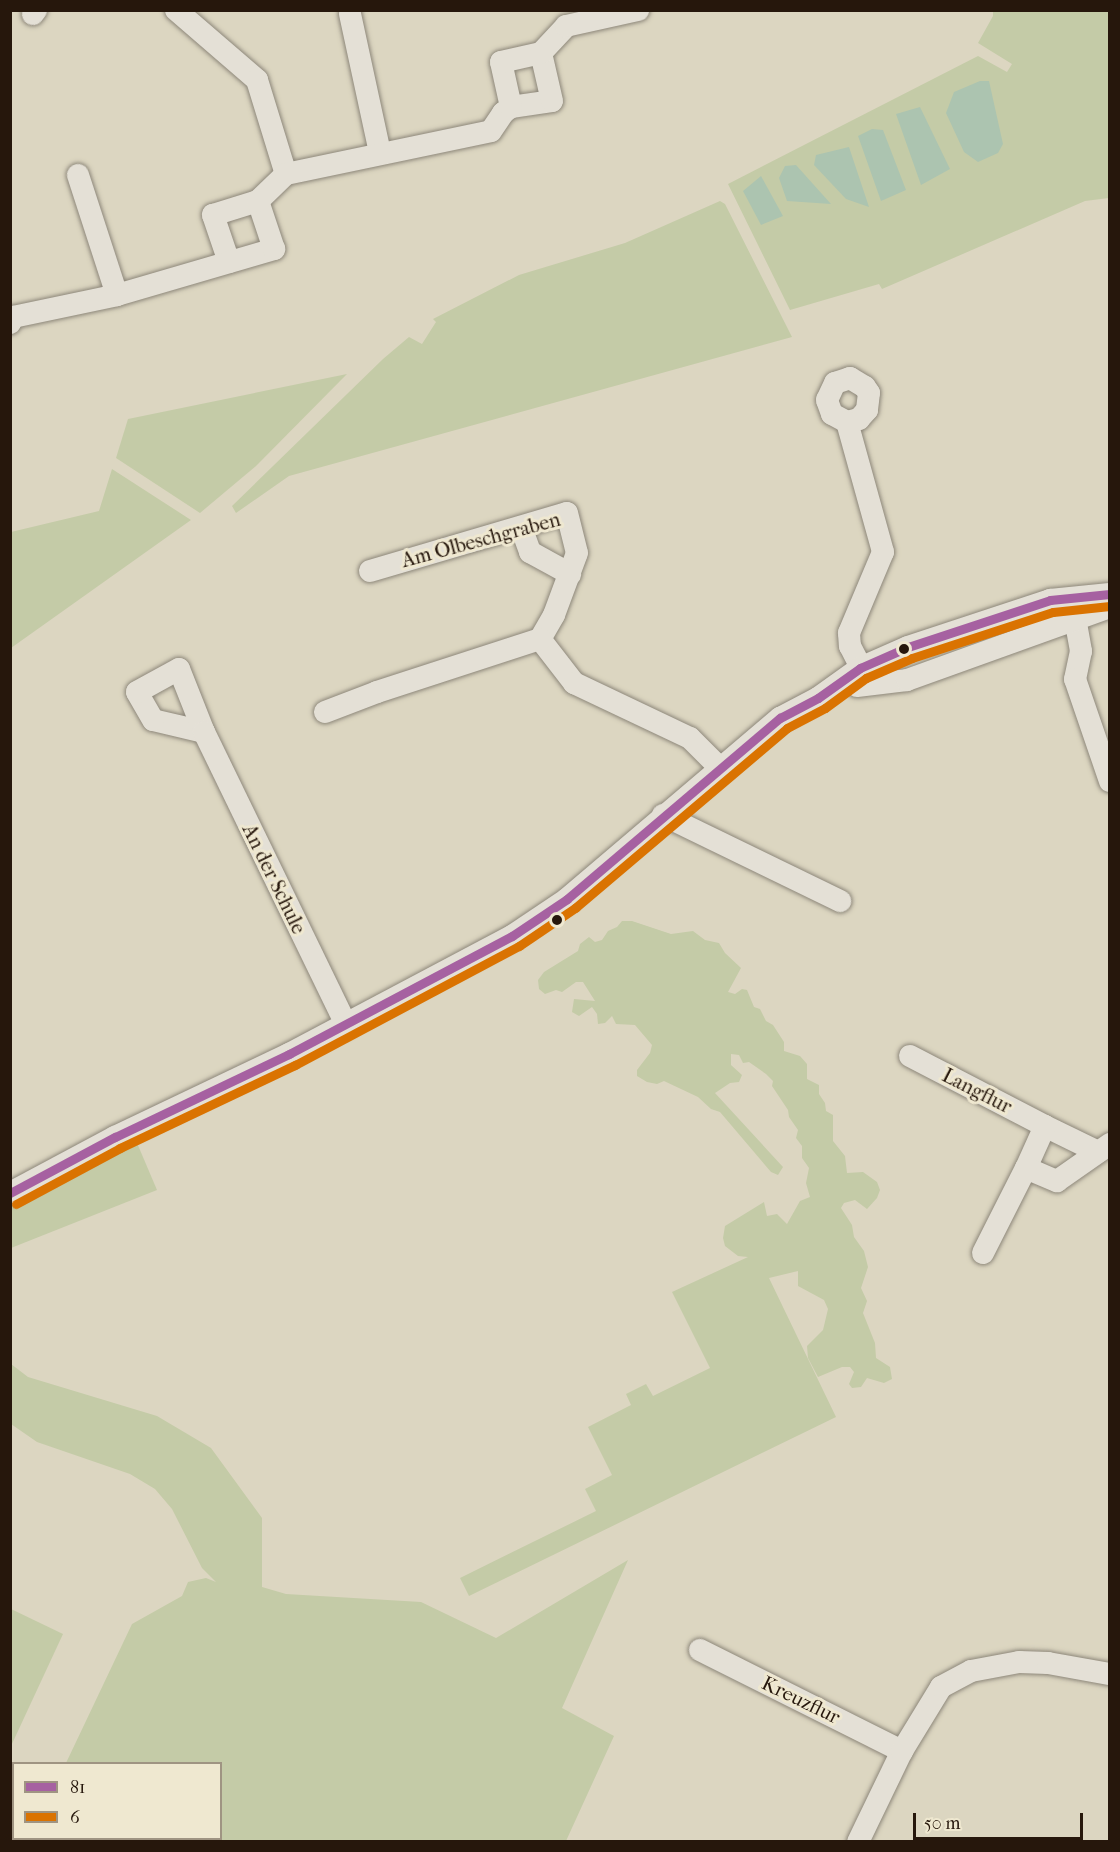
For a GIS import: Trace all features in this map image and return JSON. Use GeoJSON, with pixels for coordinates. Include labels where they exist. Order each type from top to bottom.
{"type":"FeatureCollection","features":[{"type":"Feature","properties":{"kind":"street"},"geometry":{"type":"LineString","coordinates":[[176,10],[257,80],[286,174]]}},
{"type":"Feature","properties":{"kind":"street"},"geometry":{"type":"LineString","coordinates":[[511,107],[501,62],[541,53],[564,18],[638,10]]}},
{"type":"Feature","properties":{"kind":"street"},"geometry":{"type":"LineString","coordinates":[[350,14],[380,153]]}},
{"type":"Feature","properties":{"kind":"street"},"geometry":{"type":"LineString","coordinates":[[229,262],[213,215],[258,201],[286,174],[491,131],[502,113],[511,107],[552,102],[541,53]]}},
{"type":"Feature","properties":{"kind":"street"},"geometry":{"type":"LineString","coordinates":[[78,175],[117,295]]}},
{"type":"Feature","properties":{"kind":"street"},"geometry":{"type":"LineString","coordinates":[[11,316],[117,295],[274,249],[258,201]]}},
{"type":"Feature","properties":{"kind":"street"},"geometry":{"type":"LineString","coordinates":[[847,422],[884,552],[849,633],[850,646],[865,675]]}},
{"type":"Feature","properties":{"kind":"street","name":"Am Olbeschgraben"},"geometry":{"type":"LineString","coordinates":[[370,571],[567,513],[577,553],[554,615],[540,639]]}},
{"type":"Feature","properties":{"kind":"street"},"geometry":{"type":"LineString","coordinates":[[521,527],[530,552],[570,574]]}},
{"type":"Feature","properties":{"kind":"street"},"geometry":{"type":"LineString","coordinates":[[865,675],[907,680],[1110,594]]}},
{"type":"Feature","properties":{"kind":"street"},"geometry":{"type":"LineString","coordinates":[[10,1193],[115,1137],[226,1086],[346,1025],[460,966],[522,929],[567,899],[719,767],[780,718],[865,675],[908,647],[1050,600],[1074,608],[1110,607]]}},
{"type":"Feature","properties":{"kind":"street"},"geometry":{"type":"LineString","coordinates":[[1074,608],[1081,651],[1074,679],[1110,781]]}},
{"type":"Feature","properties":{"kind":"street"},"geometry":{"type":"LineString","coordinates":[[325,712],[377,692],[540,639],[574,683],[690,738],[719,767]]}},
{"type":"Feature","properties":{"kind":"street","name":"An der Schule"},"geometry":{"type":"LineString","coordinates":[[204,732],[346,1025]]}},
{"type":"Feature","properties":{"kind":"street"},"geometry":{"type":"LineString","coordinates":[[663,815],[840,901]]}},
{"type":"Feature","properties":{"kind":"street","name":"Langflur"},"geometry":{"type":"LineString","coordinates":[[910,1056],[1045,1126],[1104,1148]]}},
{"type":"Feature","properties":{"kind":"street"},"geometry":{"type":"LineString","coordinates":[[983,1253],[1045,1126]]}},
{"type":"Feature","properties":{"kind":"street","name":"Langflur"},"geometry":{"type":"LineString","coordinates":[[1026,1168],[1058,1181],[1104,1148]]}},
{"type":"Feature","properties":{"kind":"street","name":"Kreuzflur"},"geometry":{"type":"LineString","coordinates":[[700,1650],[902,1751]]}},
{"type":"Feature","properties":{"kind":"street"},"geometry":{"type":"LineString","coordinates":[[858,1842],[902,1751],[940,1687],[971,1671],[1018,1662],[1048,1663],[1110,1674]]}},
{"type":"Feature","properties":{"kind":"shaded area"},"geometry":{"type":"Polygon","coordinates":[[[993,11],[1109,11],[1109,198],[1085,201],[882,289],[879,284],[790,310],[728,184],[978,56],[1007,72],[1012,64],[978,43],[993,16],[993,11]]]}},
{"type":"Feature","properties":{"kind":"shaded area"},"geometry":{"type":"Polygon","coordinates":[[[980,81],[989,81],[1003,144],[998,153],[978,162],[964,152],[946,113],[954,92],[980,81]]]}},
{"type":"Feature","properties":{"kind":"shaded area"},"geometry":{"type":"Polygon","coordinates":[[[920,107],[950,169],[921,185],[896,114],[920,107]]]}},
{"type":"Feature","properties":{"kind":"shaded area"},"geometry":{"type":"Polygon","coordinates":[[[872,129],[883,130],[906,190],[881,201],[858,136],[872,129]]]}},
{"type":"Feature","properties":{"kind":"shaded area"},"geometry":{"type":"Polygon","coordinates":[[[849,147],[869,207],[846,199],[814,165],[816,155],[849,147]]]}},
{"type":"Feature","properties":{"kind":"shaded area"},"geometry":{"type":"Polygon","coordinates":[[[796,165],[831,204],[787,201],[779,178],[785,166],[796,165]]]}},
{"type":"Feature","properties":{"kind":"shaded area"},"geometry":{"type":"Polygon","coordinates":[[[761,176],[783,216],[761,225],[743,191],[761,176]]]}},
{"type":"Feature","properties":{"kind":"shaded area"},"geometry":{"type":"Polygon","coordinates":[[[720,201],[725,204],[792,337],[289,476],[236,513],[232,506],[383,359],[409,337],[422,344],[436,322],[433,319],[519,275],[625,243],[720,201]]]}},
{"type":"Feature","properties":{"kind":"shaded area"},"geometry":{"type":"Polygon","coordinates":[[[347,374],[256,466],[200,513],[116,458],[128,419],[347,374]]]}},
{"type":"Feature","properties":{"kind":"shaded area"},"geometry":{"type":"Polygon","coordinates":[[[112,469],[191,520],[11,648],[11,532],[99,511],[112,469]]]}},
{"type":"Feature","properties":{"kind":"shaded area"},"geometry":{"type":"Polygon","coordinates":[[[622,921],[632,921],[671,934],[693,931],[705,940],[719,943],[725,953],[741,968],[728,992],[735,994],[742,989],[747,990],[754,1007],[760,1009],[766,1021],[773,1025],[784,1042],[784,1051],[800,1056],[807,1064],[807,1079],[819,1085],[819,1094],[825,1103],[826,1111],[833,1115],[833,1141],[845,1156],[847,1173],[863,1172],[877,1182],[880,1190],[877,1198],[867,1209],[855,1200],[844,1203],[841,1208],[852,1225],[854,1237],[864,1251],[868,1267],[861,1288],[867,1301],[863,1313],[875,1343],[876,1358],[890,1367],[892,1379],[884,1383],[867,1378],[861,1387],[852,1388],[849,1384],[854,1372],[850,1367],[842,1367],[818,1377],[808,1358],[807,1346],[823,1330],[828,1309],[824,1300],[798,1286],[798,1271],[769,1278],[836,1417],[469,1596],[460,1578],[596,1511],[585,1489],[612,1475],[588,1427],[631,1405],[626,1394],[646,1384],[653,1396],[710,1368],[672,1292],[748,1257],[738,1256],[725,1246],[723,1238],[725,1226],[764,1202],[767,1216],[777,1214],[787,1224],[800,1201],[810,1197],[806,1183],[809,1168],[802,1158],[802,1146],[796,1138],[798,1130],[772,1086],[773,1081],[766,1074],[749,1062],[743,1063],[739,1055],[731,1054],[731,1065],[742,1075],[739,1082],[730,1083],[715,1093],[783,1167],[778,1175],[771,1172],[720,1112],[711,1109],[698,1097],[664,1081],[657,1084],[647,1082],[637,1076],[637,1070],[650,1053],[652,1045],[635,1025],[616,1024],[612,1016],[605,1023],[598,1024],[597,1014],[592,1007],[579,1016],[572,1012],[574,999],[595,1001],[583,982],[576,982],[562,992],[556,990],[545,994],[539,989],[538,980],[544,972],[578,951],[580,944],[589,937],[595,942],[602,940],[608,931],[617,927],[622,921]]]}},
{"type":"Feature","properties":{"kind":"shaded area"},"geometry":{"type":"Polygon","coordinates":[[[137,1143],[157,1190],[11,1248],[11,1207],[137,1143]]]}},
{"type":"Feature","properties":{"kind":"shaded area"},"geometry":{"type":"Polygon","coordinates":[[[11,1364],[28,1377],[157,1416],[211,1448],[262,1518],[262,1587],[286,1594],[421,1602],[496,1638],[628,1560],[562,1708],[614,1736],[566,1841],[30,1841],[222,1840],[222,1762],[66,1762],[132,1624],[182,1596],[188,1582],[206,1578],[216,1582],[202,1568],[172,1509],[155,1489],[130,1474],[37,1442],[11,1424],[11,1364]]]}},
{"type":"Feature","properties":{"kind":"shaded area"},"geometry":{"type":"Polygon","coordinates":[[[11,1609],[63,1634],[11,1746],[11,1609]]]}},
{"type":"Feature","properties":{"kind":"transit line","name":"81"},"geometry":{"type":"LineString","coordinates":[[10,1193],[115,1137],[289,1054],[512,936],[567,899],[780,718],[818,698],[860,668],[908,647],[1050,600],[1110,594]]}},
{"type":"Feature","properties":{"kind":"transit line","name":"6"},"geometry":{"type":"LineString","coordinates":[[16,1204],[120,1148],[295,1065],[519,946],[575,908],[787,728],[825,708],[866,678],[912,658],[1053,612],[1110,606]]}}]}
